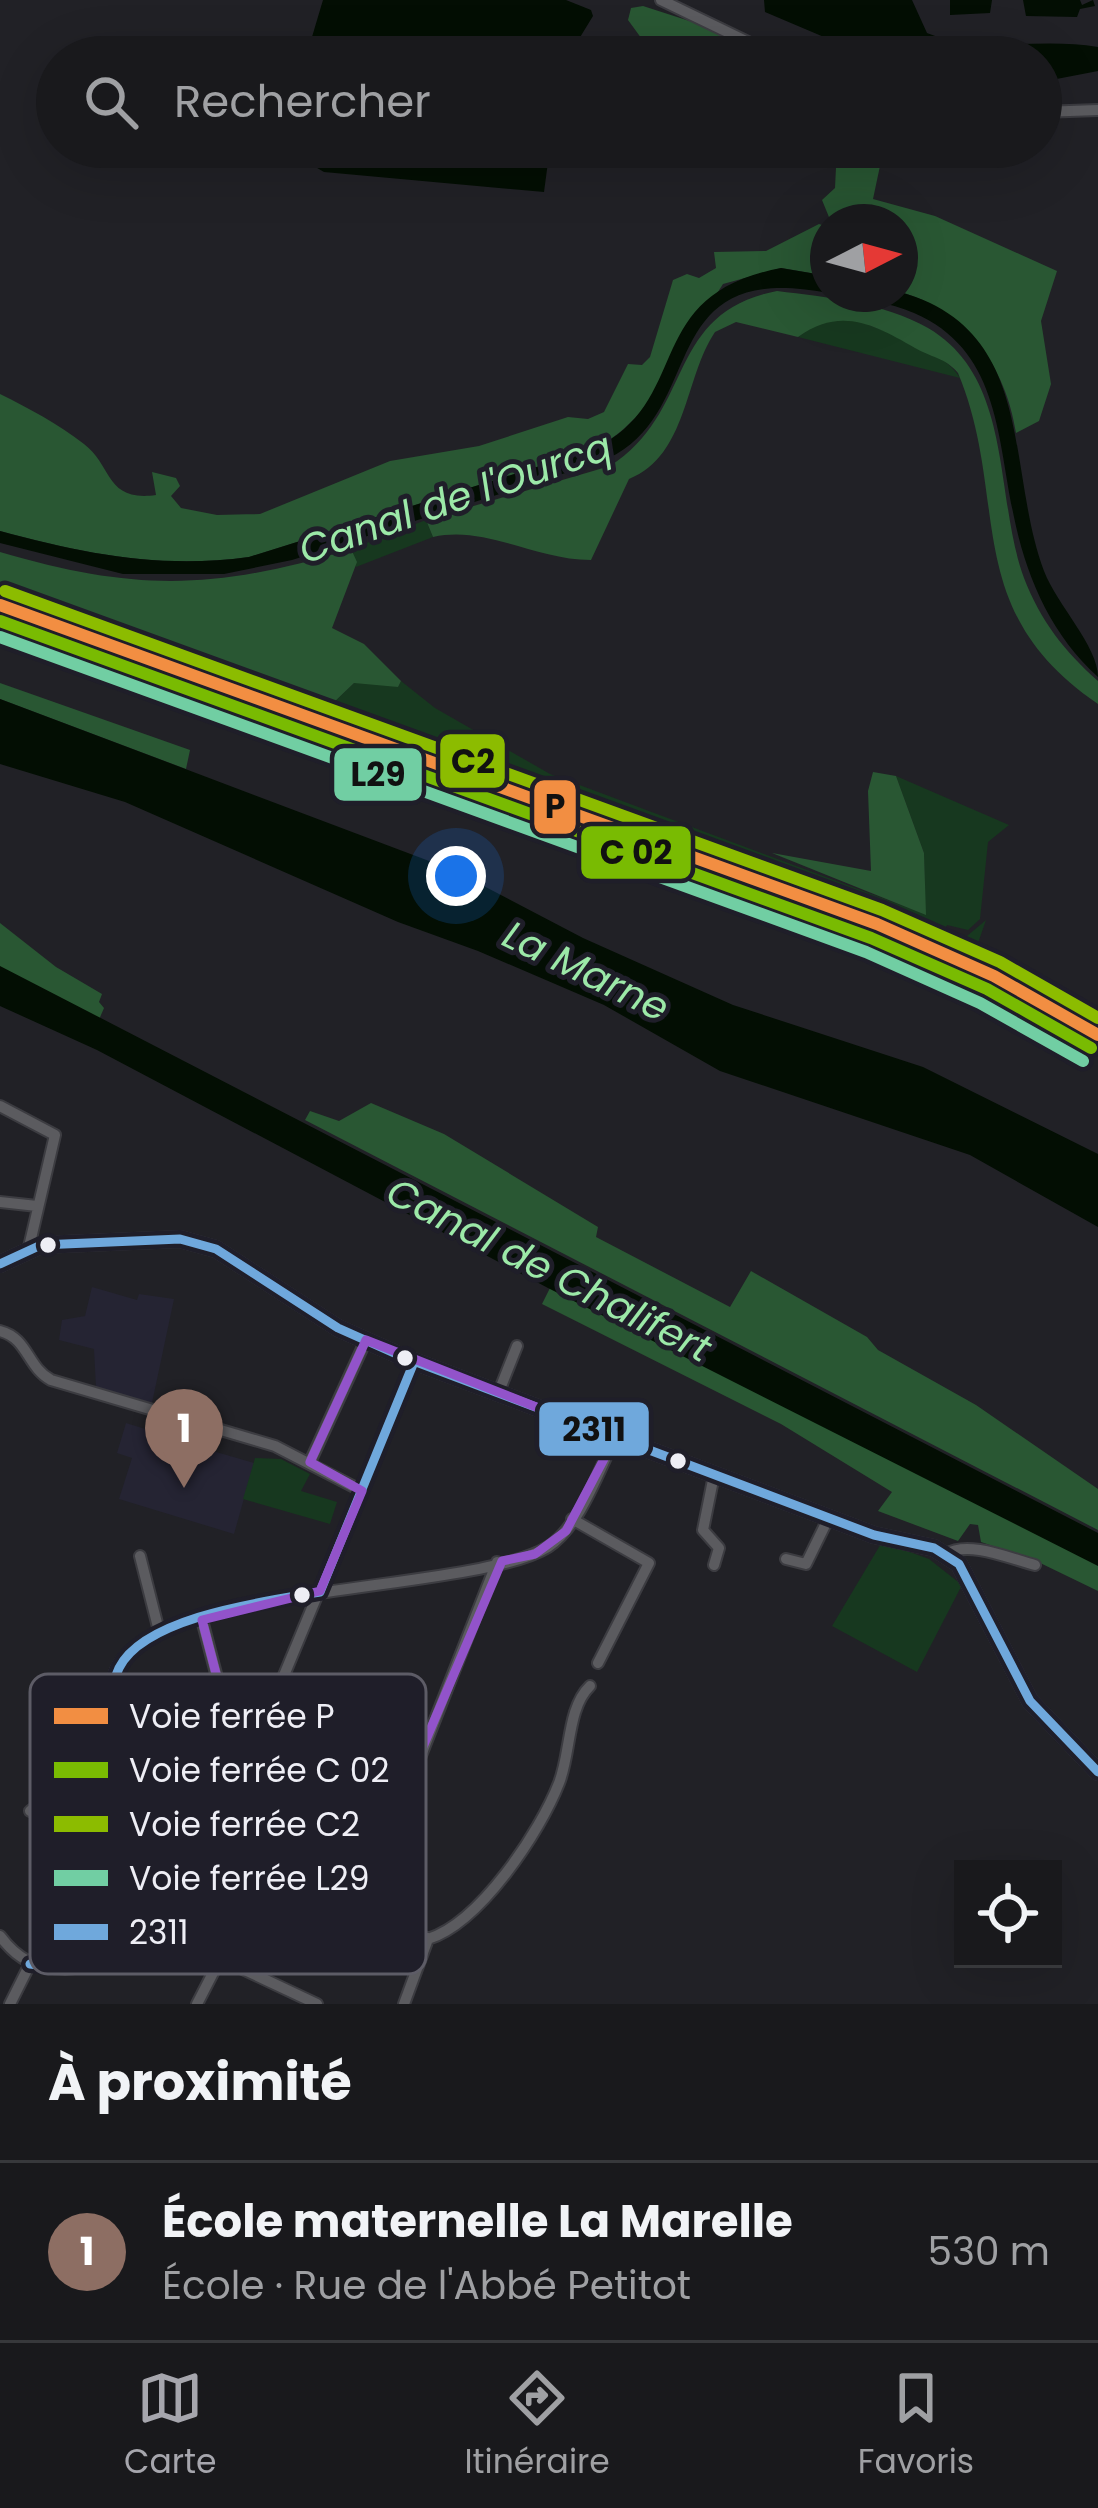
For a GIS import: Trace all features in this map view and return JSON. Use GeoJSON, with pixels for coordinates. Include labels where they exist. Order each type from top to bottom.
{"type":"FeatureCollection","features":[{"type":"Feature","properties":{"kind":"street"},"geometry":{"type":"LineString","coordinates":[[661,0],[736,36]]}},
{"type":"Feature","properties":{"kind":"street"},"geometry":{"type":"LineString","coordinates":[[1062,111],[1098,110]]}},
{"type":"Feature","properties":{"kind":"street"},"geometry":{"type":"LineString","coordinates":[[0,1106],[56,1135],[29,1247]]}},
{"type":"Feature","properties":{"kind":"street"},"geometry":{"type":"LineString","coordinates":[[0,1202],[37,1206]]}},
{"type":"Feature","properties":{"kind":"street"},"geometry":{"type":"LineString","coordinates":[[0,1264],[29,1247],[94,1240],[160,1237],[216,1249],[366,1340],[414,1361],[829,1517],[946,1554],[972,1582],[1001,1650],[1044,1721],[1098,1772]]}},
{"type":"Feature","properties":{"kind":"street"},"geometry":{"type":"LineString","coordinates":[[0,1331],[19,1339],[41,1375],[51,1380],[257,1440],[362,1491]]}},
{"type":"Feature","properties":{"kind":"street"},"geometry":{"type":"LineString","coordinates":[[310,1462],[366,1340]]}},
{"type":"Feature","properties":{"kind":"street"},"geometry":{"type":"LineString","coordinates":[[498,1394],[518,1346]]}},
{"type":"Feature","properties":{"kind":"street"},"geometry":{"type":"LineString","coordinates":[[285,1674],[414,1361]]}},
{"type":"Feature","properties":{"kind":"street"},"geometry":{"type":"LineString","coordinates":[[117,1674],[131,1647],[159,1630],[320,1592],[535,1554],[566,1532],[615,1438]]}},
{"type":"Feature","properties":{"kind":"street"},"geometry":{"type":"LineString","coordinates":[[714,1475],[704,1530],[719,1548],[714,1565]]}},
{"type":"Feature","properties":{"kind":"street"},"geometry":{"type":"LineString","coordinates":[[806,1564],[829,1517]]}},
{"type":"Feature","properties":{"kind":"street"},"geometry":{"type":"LineString","coordinates":[[572,1519],[649,1563],[598,1663]]}},
{"type":"Feature","properties":{"kind":"street"},"geometry":{"type":"LineString","coordinates":[[946,1554],[955,1548],[977,1550],[1036,1565]]}},
{"type":"Feature","properties":{"kind":"street"},"geometry":{"type":"LineString","coordinates":[[140,1556],[159,1630]]}},
{"type":"Feature","properties":{"kind":"street"},"geometry":{"type":"LineString","coordinates":[[786,1558],[818,1573]]}},
{"type":"Feature","properties":{"kind":"street"},"geometry":{"type":"LineString","coordinates":[[426,1741],[497,1562]]}},
{"type":"Feature","properties":{"kind":"street"},"geometry":{"type":"LineString","coordinates":[[202,1620],[216,1674]]}},
{"type":"Feature","properties":{"kind":"street"},"geometry":{"type":"LineString","coordinates":[[426,1944],[487,1894],[530,1841],[559,1784],[578,1697],[590,1686]]}},
{"type":"Feature","properties":{"kind":"street"},"geometry":{"type":"LineString","coordinates":[[0,1936],[30,1964],[10,2004]]}},
{"type":"Feature","properties":{"kind":"street"},"geometry":{"type":"LineString","coordinates":[[197,2004],[210,1974]]}},
{"type":"Feature","properties":{"kind":"street"},"geometry":{"type":"LineString","coordinates":[[253,1974],[316,2004]]}},
{"type":"Feature","properties":{"kind":"street"},"geometry":{"type":"LineString","coordinates":[[404,2004],[415,1974]]}},
{"type":"Feature","properties":{"kind":"highlighted area"},"geometry":{"type":"Polygon","coordinates":[[[366,1340],[615,1438],[566,1531],[535,1554],[502,1561],[357,1902],[266,1870],[237,1793],[246,1753],[236,1750],[202,1620],[320,1591],[362,1491],[310,1462],[366,1340]]]}},
{"type":"Feature","properties":{"kind":"shaded area"},"geometry":{"type":"Polygon","coordinates":[[[0,587],[930,927],[1023,972],[1098,1020],[1098,1052],[953,969],[869,934],[0,619],[0,587]]]}},
{"type":"Feature","properties":{"kind":"shaded area"},"geometry":{"type":"Polygon","coordinates":[[[92,1287],[137,1300],[139,1294],[174,1299],[152,1403],[96,1387],[94,1349],[59,1340],[62,1320],[85,1316],[92,1287]]]}},
{"type":"Feature","properties":{"kind":"shaded area"},"geometry":{"type":"Polygon","coordinates":[[[126,1423],[152,1431],[154,1427],[175,1428],[184,1435],[182,1442],[254,1463],[234,1534],[119,1499],[132,1458],[117,1453],[126,1423]]]}},
{"type":"Feature","properties":{"kind":"green space"},"geometry":{"type":"Polygon","coordinates":[[[643,6],[726,36],[640,36],[628,20],[631,8],[643,6]]]}},
{"type":"Feature","properties":{"kind":"green space"},"geometry":{"type":"Polygon","coordinates":[[[836,168],[880,168],[873,199],[891,204],[824,204],[822,200],[835,188],[836,168]]]}},
{"type":"Feature","properties":{"kind":"green space"},"geometry":{"type":"Polygon","coordinates":[[[918,211],[1057,271],[1041,321],[1051,384],[1039,421],[1016,433],[1003,386],[979,344],[945,312],[918,299],[918,211]]]}},
{"type":"Feature","properties":{"kind":"green space"},"geometry":{"type":"Polygon","coordinates":[[[810,229],[810,273],[781,268],[723,284],[652,399],[615,436],[594,449],[249,557],[185,561],[123,557],[0,531],[0,394],[84,444],[127,493],[156,495],[152,472],[176,478],[180,486],[171,496],[181,508],[217,515],[260,514],[390,461],[479,446],[568,417],[588,419],[604,412],[628,364],[642,365],[650,357],[673,280],[687,274],[699,278],[716,268],[714,252],[766,251],[810,229]]]}},
{"type":"Feature","properties":{"kind":"green space"},"geometry":{"type":"Polygon","coordinates":[[[777,291],[810,296],[810,312],[890,312],[928,328],[956,350],[988,408],[1024,578],[1055,634],[1098,681],[1098,704],[1054,668],[1025,630],[1006,591],[983,465],[958,373],[943,361],[858,322],[829,322],[798,337],[736,322],[715,332],[674,434],[648,468],[629,479],[591,560],[472,536],[433,537],[426,520],[610,466],[637,444],[656,419],[697,342],[715,320],[741,303],[777,291]]]}},
{"type":"Feature","properties":{"kind":"green space"},"geometry":{"type":"Polygon","coordinates":[[[851,318],[927,350],[960,378],[798,337],[818,323],[851,318]]]}},
{"type":"Feature","properties":{"kind":"green space"},"geometry":{"type":"Polygon","coordinates":[[[426,520],[433,537],[356,567],[351,549],[426,520]]]}},
{"type":"Feature","properties":{"kind":"green space"},"geometry":{"type":"Polygon","coordinates":[[[351,549],[357,562],[332,628],[364,644],[401,681],[398,687],[354,683],[330,706],[0,587],[0,552],[93,574],[176,581],[258,572],[351,549]]]}},
{"type":"Feature","properties":{"kind":"green space"},"geometry":{"type":"Polygon","coordinates":[[[401,681],[435,708],[550,774],[925,914],[924,853],[896,776],[1009,825],[988,842],[980,919],[968,930],[947,925],[945,929],[967,936],[986,920],[978,943],[1098,1010],[1098,1020],[1023,972],[930,927],[330,706],[354,683],[398,687],[401,681]]]}},
{"type":"Feature","properties":{"kind":"green space"},"geometry":{"type":"Polygon","coordinates":[[[0,683],[190,750],[186,769],[0,699],[0,683]]]}},
{"type":"Feature","properties":{"kind":"green space"},"geometry":{"type":"Polygon","coordinates":[[[873,772],[896,776],[924,853],[926,915],[772,853],[871,871],[868,791],[873,772]]]}},
{"type":"Feature","properties":{"kind":"green space"},"geometry":{"type":"Polygon","coordinates":[[[0,923],[56,967],[102,994],[99,1002],[104,1008],[98,1022],[0,968],[0,923]]]}},
{"type":"Feature","properties":{"kind":"green space"},"geometry":{"type":"Polygon","coordinates":[[[371,1103],[444,1134],[598,1227],[596,1237],[730,1307],[751,1271],[867,1337],[878,1350],[976,1405],[1098,1489],[1098,1530],[305,1120],[310,1111],[339,1121],[371,1103]]]}},
{"type":"Feature","properties":{"kind":"green space"},"geometry":{"type":"Polygon","coordinates":[[[551,1286],[1098,1562],[1098,1591],[1034,1560],[981,1542],[978,1525],[970,1524],[958,1541],[878,1511],[892,1492],[781,1424],[542,1304],[551,1286]]]}},
{"type":"Feature","properties":{"kind":"green space"},"geometry":{"type":"Polygon","coordinates":[[[255,1458],[281,1459],[310,1474],[301,1491],[337,1502],[330,1524],[243,1499],[255,1458]]]}},
{"type":"Feature","properties":{"kind":"green space"},"geometry":{"type":"Polygon","coordinates":[[[882,1542],[929,1559],[962,1585],[917,1672],[832,1626],[882,1542]]]}},
{"type":"Feature","properties":{"kind":"water"},"geometry":{"type":"Polygon","coordinates":[[[323,0],[566,0],[591,10],[593,16],[581,36],[312,36],[323,0]]]}},
{"type":"Feature","properties":{"kind":"water"},"geometry":{"type":"Polygon","coordinates":[[[764,0],[912,0],[927,33],[937,36],[822,36],[765,12],[764,0]]]}},
{"type":"Feature","properties":{"kind":"water"},"geometry":{"type":"Polygon","coordinates":[[[950,0],[992,0],[990,13],[950,15],[950,0]]]}},
{"type":"Feature","properties":{"kind":"water"},"geometry":{"type":"Polygon","coordinates":[[[1023,0],[1080,0],[1082,5],[1093,0],[1095,6],[1080,9],[1077,17],[1026,16],[1023,0]]]}},
{"type":"Feature","properties":{"kind":"water"},"geometry":{"type":"Polygon","coordinates":[[[1062,44],[1098,47],[1098,71],[1062,78],[1062,44]]]}},
{"type":"Feature","properties":{"kind":"water"},"geometry":{"type":"Polygon","coordinates":[[[317,168],[547,168],[544,192],[317,168]]]}},
{"type":"Feature","properties":{"kind":"water","name":"Canal de l'Ourcq"},"geometry":{"type":"Polygon","coordinates":[[[781,268],[810,273],[810,291],[771,288],[732,298],[706,319],[658,412],[635,441],[600,462],[292,560],[224,574],[123,574],[0,543],[0,531],[123,557],[185,561],[249,557],[594,449],[625,428],[646,404],[686,324],[706,301],[736,282],[781,268]]]}},
{"type":"Feature","properties":{"kind":"water"},"geometry":{"type":"Polygon","coordinates":[[[918,300],[944,311],[975,337],[995,370],[1009,407],[1044,571],[1091,652],[1098,677],[1067,643],[1033,582],[1019,539],[998,427],[979,373],[964,349],[914,313],[918,300]]]}},
{"type":"Feature","properties":{"kind":"water","name":"La Marne"},"geometry":{"type":"Polygon","coordinates":[[[0,699],[453,870],[583,938],[733,1005],[923,1067],[1098,1154],[1098,1227],[970,1155],[720,1071],[604,1005],[478,951],[398,922],[125,802],[0,764],[0,699]]]}},
{"type":"Feature","properties":{"kind":"water","name":"Canal de Chalifert"},"geometry":{"type":"Polygon","coordinates":[[[0,966],[1098,1533],[1098,1566],[548,1288],[97,1050],[0,1006],[0,966]]]}},
{"type":"Feature","properties":{"kind":"railway"},"geometry":{"type":"LineString","coordinates":[[0,593],[883,914],[1001,965],[1098,1021]]}},
{"type":"Feature","properties":{"kind":"railway"},"geometry":{"type":"LineString","coordinates":[[0,613],[880,933],[991,983],[1098,1044]]}},
{"type":"Feature","properties":{"kind":"rail line","name":"C2"},"geometry":{"type":"LineString","coordinates":[[5,591],[882,910],[1000,962],[1098,1018]]}},
{"type":"Feature","properties":{"kind":"rail line","name":"P"},"geometry":{"type":"LineString","coordinates":[[0,605],[877,924],[994,976],[1098,1035]]}},
{"type":"Feature","properties":{"kind":"rail line","name":"L29"},"geometry":{"type":"LineString","coordinates":[[0,637],[866,952],[980,1003],[1083,1061]]}},
{"type":"Feature","properties":{"kind":"transit line"},"geometry":{"type":"LineString","coordinates":[[0,621],[871,938],[987,989],[1091,1048]]}},
{"type":"Feature","properties":{"kind":"transit line","name":"2311"},"geometry":{"type":"LineString","coordinates":[[0,1264],[41,1245],[180,1239],[216,1249],[338,1328],[403,1357],[874,1535],[934,1548],[959,1564],[1030,1701],[1098,1772]]}},
{"type":"Feature","properties":{"kind":"transit line","name":"2311"},"geometry":{"type":"LineString","coordinates":[[320,1592],[414,1362]]}},
{"type":"Feature","properties":{"kind":"transit line","name":"2311"},"geometry":{"type":"LineString","coordinates":[[117,1674],[133,1650],[180,1623],[240,1606],[320,1592]]}},
{"type":"Feature","properties":{"kind":"place","name":"École maternelle La Marelle"},"geometry":{"type":"Point","coordinates":[184,1488]}}]}
